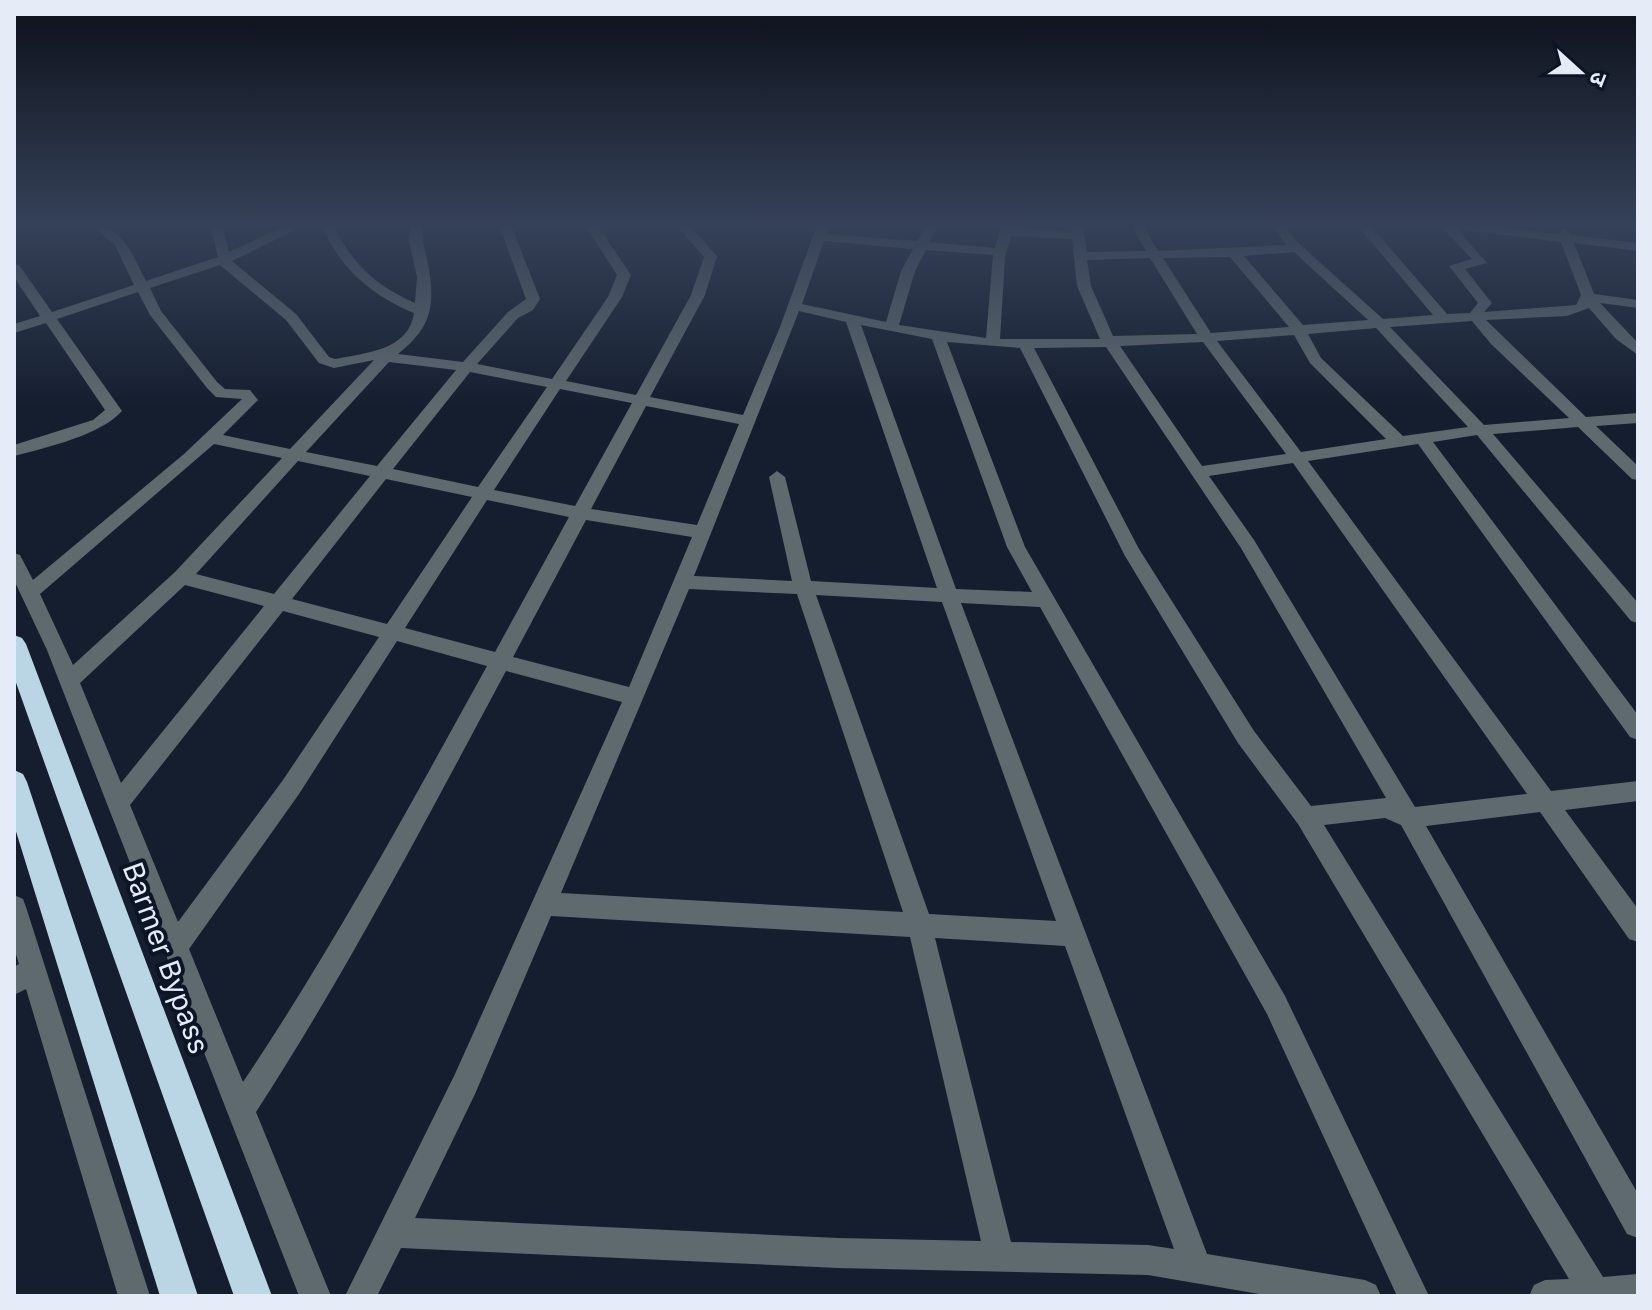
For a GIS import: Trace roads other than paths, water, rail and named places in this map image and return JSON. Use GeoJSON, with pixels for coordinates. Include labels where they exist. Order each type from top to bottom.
{"type":"FeatureCollection","features":[{"type":"Feature","properties":{"kind":"highway","name":"Barmer Bypass"},"geometry":{"type":"LineString","coordinates":[[14,644],[253,1296]]}},
{"type":"Feature","properties":{"kind":"highway"},"geometry":{"type":"LineString","coordinates":[[14,782],[179,1296]]}},
{"type":"Feature","properties":{"kind":"street"},"geometry":{"type":"LineString","coordinates":[[14,451],[99,423],[114,411],[26,286]]}},
{"type":"Feature","properties":{"kind":"street"},"geometry":{"type":"LineString","coordinates":[[253,286],[291,317],[324,360],[334,364],[392,354],[749,421]]}},
{"type":"Feature","properties":{"kind":"street"},"geometry":{"type":"LineString","coordinates":[[372,286],[378,292],[422,311]]}},
{"type":"Feature","properties":{"kind":"street"},"geometry":{"type":"LineString","coordinates":[[69,681],[182,577],[293,455],[415,333],[422,311],[423,286]]}},
{"type":"Feature","properties":{"kind":"street"},"geometry":{"type":"LineString","coordinates":[[118,804],[467,367],[513,315],[528,307],[533,299],[528,286]]}},
{"type":"Feature","properties":{"kind":"street"},"geometry":{"type":"LineString","coordinates":[[174,949],[291,787],[619,286]]}},
{"type":"Feature","properties":{"kind":"street"},"geometry":{"type":"LineString","coordinates":[[240,1111],[303,1016],[357,924],[701,286]]}},
{"type":"Feature","properties":{"kind":"street"},"geometry":{"type":"LineString","coordinates":[[361,1296],[465,1084],[635,697],[801,286]]}},
{"type":"Feature","properties":{"kind":"street"},"geometry":{"type":"LineString","coordinates":[[892,326],[904,286]]}},
{"type":"Feature","properties":{"kind":"street"},"geometry":{"type":"LineString","coordinates":[[993,340],[997,286]]}},
{"type":"Feature","properties":{"kind":"street"},"geometry":{"type":"LineString","coordinates":[[1087,286],[1092,310],[1109,340],[1147,401],[1248,544],[1409,818],[1638,1223]]}},
{"type":"Feature","properties":{"kind":"street"},"geometry":{"type":"LineString","coordinates":[[1174,286],[1206,337],[1367,553],[1638,930]]}},
{"type":"Feature","properties":{"kind":"street"},"geometry":{"type":"LineString","coordinates":[[1261,286],[1300,333],[1315,360],[1399,442]]}},
{"type":"Feature","properties":{"kind":"street"},"geometry":{"type":"LineString","coordinates":[[1339,286],[1377,321],[1480,430],[1638,616]]}},
{"type":"Feature","properties":{"kind":"street"},"geometry":{"type":"LineString","coordinates":[[1415,286],[1442,317]]}},
{"type":"Feature","properties":{"kind":"street"},"geometry":{"type":"LineString","coordinates":[[1472,286],[1485,303],[1477,315]]}},
{"type":"Feature","properties":{"kind":"street"},"geometry":{"type":"LineString","coordinates":[[1582,286],[1586,297],[1611,328],[1638,351]]}},
{"type":"Feature","properties":{"kind":"street"},"geometry":{"type":"LineString","coordinates":[[14,329],[141,287],[155,312],[212,385],[221,394],[245,393],[250,400],[211,438],[29,593]]}},
{"type":"Feature","properties":{"kind":"street"},"geometry":{"type":"LineString","coordinates":[[794,306],[937,334],[1025,344],[1300,333],[1377,321],[1567,312],[1582,308],[1586,297]]}},
{"type":"Feature","properties":{"kind":"street"},"geometry":{"type":"LineString","coordinates":[[1586,297],[1638,304]]}},
{"type":"Feature","properties":{"kind":"street"},"geometry":{"type":"LineString","coordinates":[[1477,315],[1496,341],[1638,475]]}},
{"type":"Feature","properties":{"kind":"street"},"geometry":{"type":"LineString","coordinates":[[852,319],[948,593],[1197,1269]]}},
{"type":"Feature","properties":{"kind":"street"},"geometry":{"type":"LineString","coordinates":[[937,334],[1016,547],[1276,1005],[1413,1296]]}},
{"type":"Feature","properties":{"kind":"street"},"geometry":{"type":"LineString","coordinates":[[1025,344],[1131,551],[1246,737],[1306,817],[1595,1293]]}},
{"type":"Feature","properties":{"kind":"street"},"geometry":{"type":"LineString","coordinates":[[1200,472],[1480,430],[1638,418]]}},
{"type":"Feature","properties":{"kind":"street"},"geometry":{"type":"LineString","coordinates":[[211,438],[580,513],[701,532]]}},
{"type":"Feature","properties":{"kind":"street"},"geometry":{"type":"LineString","coordinates":[[1422,439],[1638,731]]}},
{"type":"Feature","properties":{"kind":"street"},"geometry":{"type":"LineString","coordinates":[[777,477],[804,587],[920,925],[1000,1257]]}},
{"type":"Feature","properties":{"kind":"street"},"geometry":{"type":"LineString","coordinates":[[14,560],[69,681],[315,1296]]}},
{"type":"Feature","properties":{"kind":"street"},"geometry":{"type":"LineString","coordinates":[[182,577],[282,601],[635,697]]}},
{"type":"Feature","properties":{"kind":"street"},"geometry":{"type":"LineString","coordinates":[[683,582],[1047,600]]}},
{"type":"Feature","properties":{"kind":"street"},"geometry":{"type":"LineString","coordinates":[[1306,817],[1386,808],[1395,809],[1409,818],[1638,791]]}},
{"type":"Feature","properties":{"kind":"street"},"geometry":{"type":"LineString","coordinates":[[544,904],[1074,934]]}},
{"type":"Feature","properties":{"kind":"street"},"geometry":{"type":"LineString","coordinates":[[14,907],[24,976],[134,1296]]}},
{"type":"Feature","properties":{"kind":"street"},"geometry":{"type":"LineString","coordinates":[[392,1232],[1000,1257],[1148,1260],[1365,1296]]}},
{"type":"Feature","properties":{"kind":"street"},"geometry":{"type":"LineString","coordinates":[[1545,1296],[1638,1290]]}}]}
